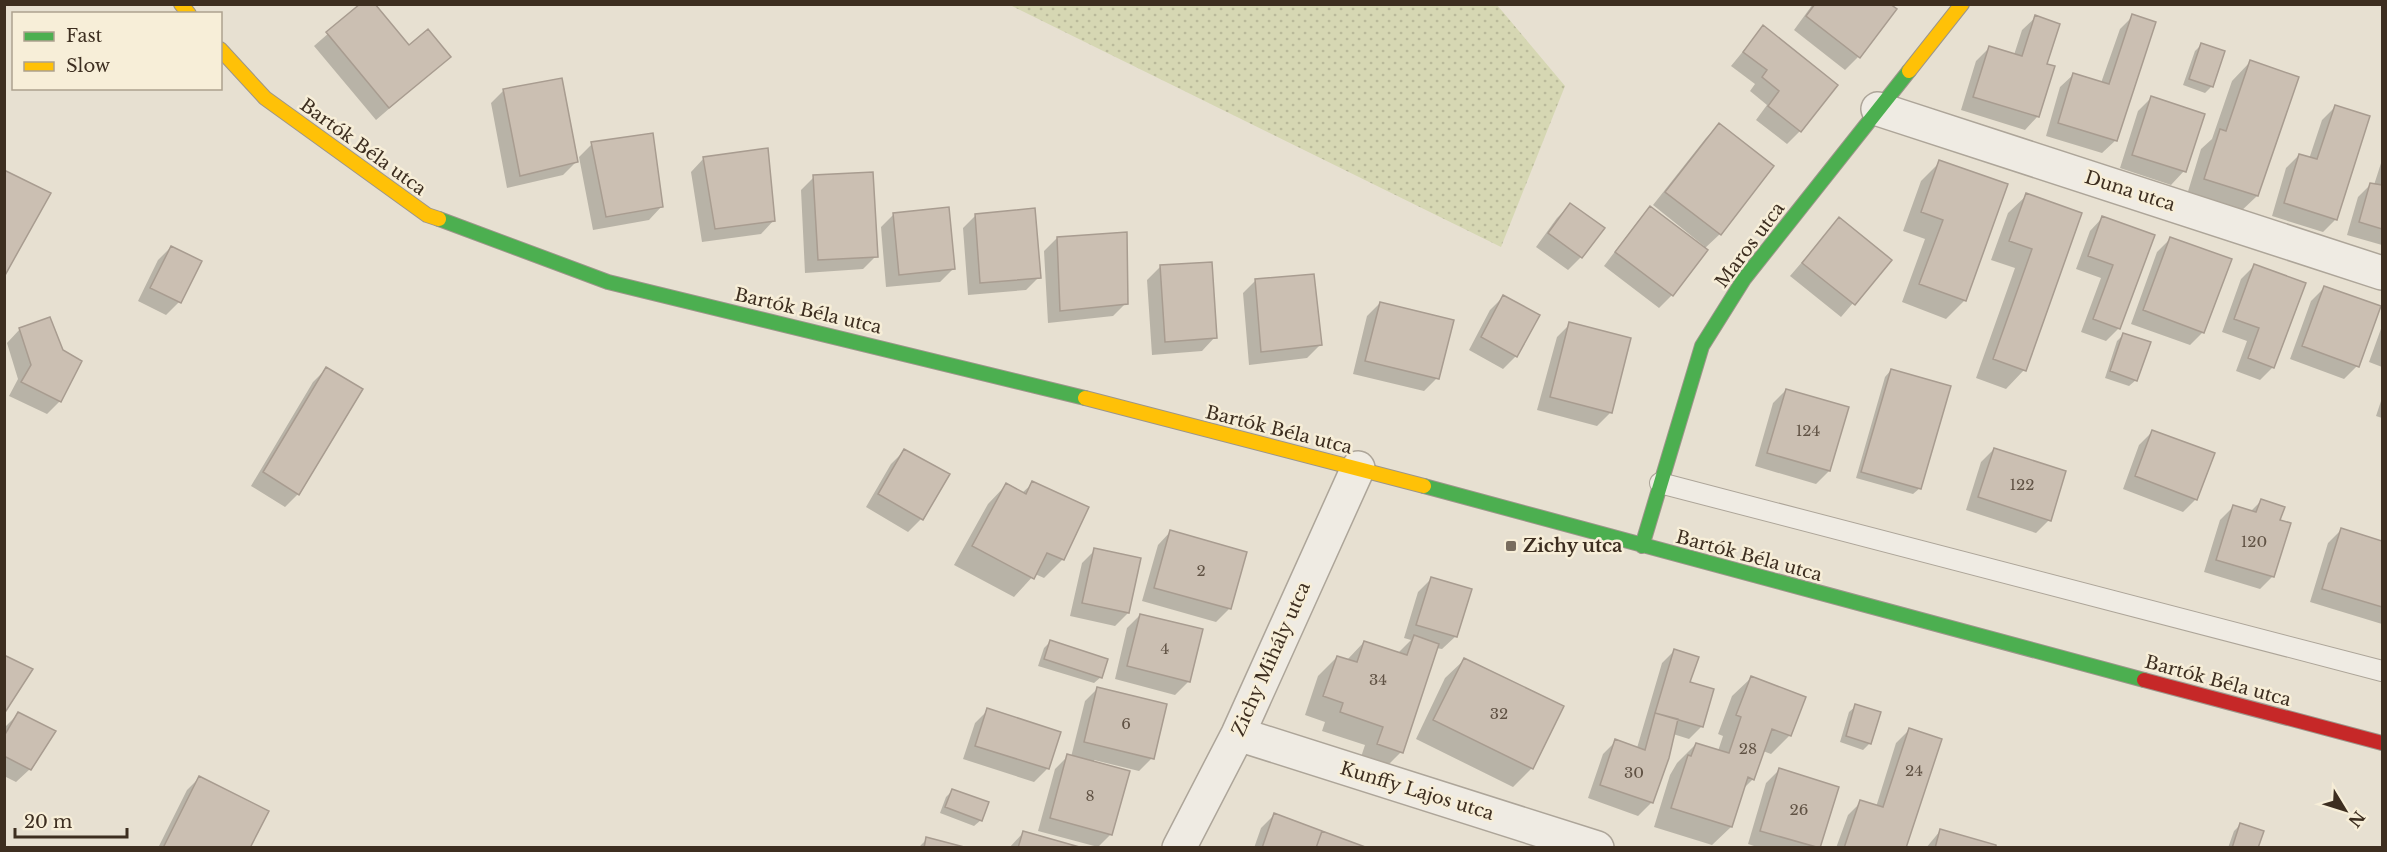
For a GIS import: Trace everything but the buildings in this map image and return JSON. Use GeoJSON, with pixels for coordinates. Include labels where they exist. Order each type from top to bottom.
{"type":"FeatureCollection","features":[{"type":"Feature","properties":{"kind":"street","name":"Maros utca"},"geometry":{"type":"LineString","coordinates":[[1642,546],[1702,346],[1744,279],[1962,4]]}},
{"type":"Feature","properties":{"kind":"street","name":"Bartók Béla utca"},"geometry":{"type":"LineString","coordinates":[[222,51],[265,98],[427,214],[597,278],[958,366],[1358,468],[2382,743]]}},
{"type":"Feature","properties":{"kind":"street","name":"Duna utca"},"geometry":{"type":"LineString","coordinates":[[1878,109],[2382,273]]}},
{"type":"Feature","properties":{"kind":"street","name":"Zichy Mihály utca"},"geometry":{"type":"LineString","coordinates":[[1179,848],[1238,734],[1358,468]]}},
{"type":"Feature","properties":{"kind":"street","name":"Kunffy Lajos utca"},"geometry":{"type":"LineString","coordinates":[[1238,734],[1597,848]]}},
{"type":"Feature","properties":{"kind":"lane"},"geometry":{"type":"LineString","coordinates":[[1660,483],[2382,671]]}},
{"type":"Feature","properties":{"kind":"green space"},"geometry":{"type":"Polygon","coordinates":[[[1010,5],[1497,5],[1565,86],[1501,247],[1010,5]]]}},
{"type":"Feature","properties":{"kind":"traffic: fast"},"geometry":{"type":"LineString","coordinates":[[1642,546],[1702,346],[1744,279],[1909,71]]}},
{"type":"Feature","properties":{"kind":"traffic: fast"},"geometry":{"type":"LineString","coordinates":[[439,219],[608,282],[1085,398]]}},
{"type":"Feature","properties":{"kind":"traffic: fast"},"geometry":{"type":"LineString","coordinates":[[1424,486],[2144,680]]}},
{"type":"Feature","properties":{"kind":"traffic: slow"},"geometry":{"type":"LineString","coordinates":[[181,4],[187,12]]}},
{"type":"Feature","properties":{"kind":"traffic: slow"},"geometry":{"type":"LineString","coordinates":[[1909,71],[1962,4]]}},
{"type":"Feature","properties":{"kind":"traffic: slow"},"geometry":{"type":"LineString","coordinates":[[222,51],[265,98],[427,215],[439,219]]}},
{"type":"Feature","properties":{"kind":"traffic: slow"},"geometry":{"type":"LineString","coordinates":[[1085,398],[1424,486]]}},
{"type":"Feature","properties":{"kind":"traffic: jam"},"geometry":{"type":"LineString","coordinates":[[2144,680],[2382,743]]}},
{"type":"Feature","properties":{"kind":"place","name":"Zichy utca"},"geometry":{"type":"Point","coordinates":[1511,546]}}]}
